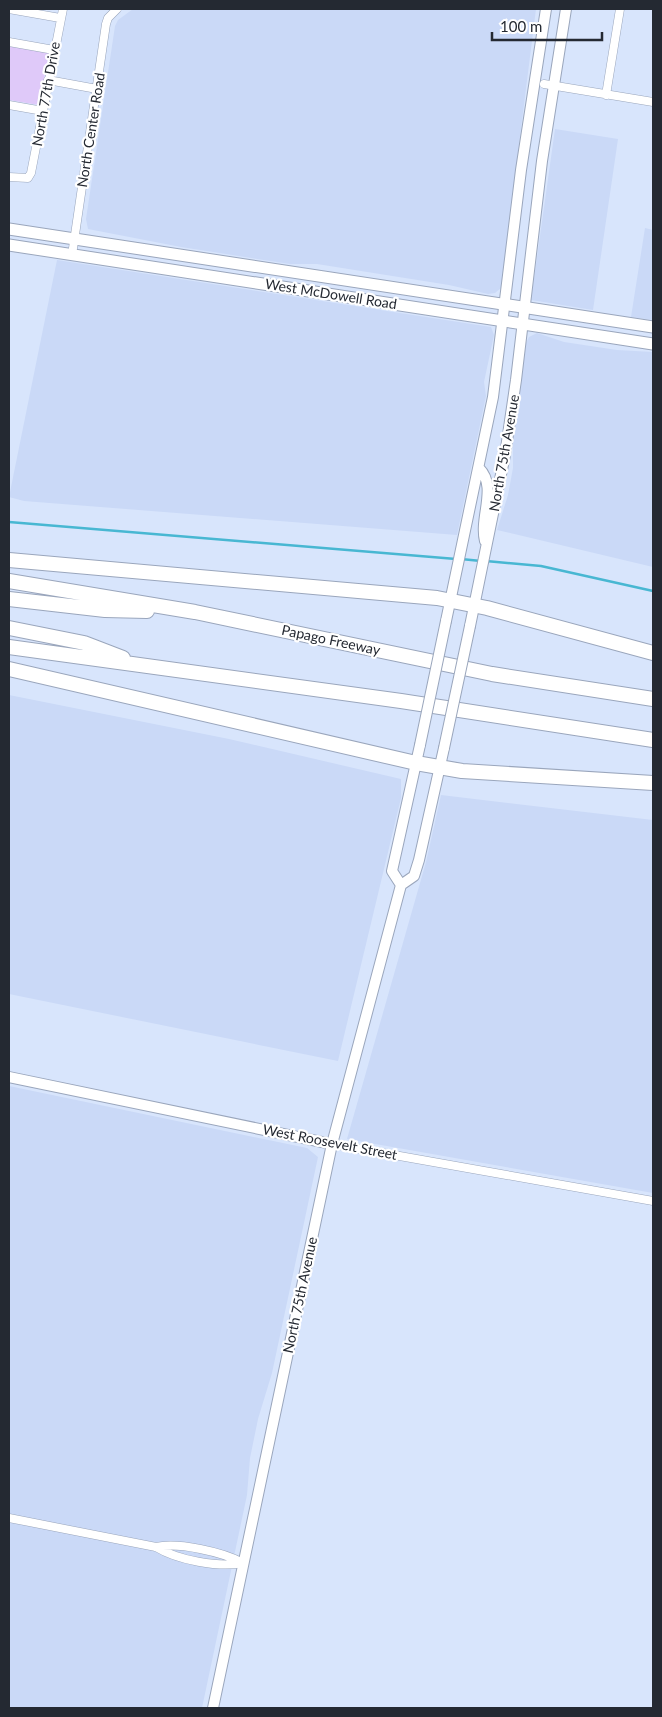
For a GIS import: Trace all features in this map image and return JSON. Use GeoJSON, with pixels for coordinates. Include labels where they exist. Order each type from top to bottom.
{"type":"FeatureCollection","features":[{"type":"Feature","properties":{"kind":"highway"},"geometry":{"type":"LineString","coordinates":[[9,560],[437,598],[653,653]]}},
{"type":"Feature","properties":{"kind":"highway","name":"Papago Freeway"},"geometry":{"type":"LineString","coordinates":[[9,580],[195,612],[492,674],[653,699]]}},
{"type":"Feature","properties":{"kind":"highway"},"geometry":{"type":"LineString","coordinates":[[9,599],[105,610],[195,612]]}},
{"type":"Feature","properties":{"kind":"highway"},"geometry":{"type":"LineString","coordinates":[[9,628],[84,642],[144,667]]}},
{"type":"Feature","properties":{"kind":"highway"},"geometry":{"type":"LineString","coordinates":[[9,647],[400,701],[653,740]]}},
{"type":"Feature","properties":{"kind":"highway"},"geometry":{"type":"LineString","coordinates":[[9,669],[416,763],[462,771],[653,783]]}},
{"type":"Feature","properties":{"kind":"main road","name":"North 75th Avenue"},"geometry":{"type":"LineString","coordinates":[[401,885],[392,871],[493,398],[521,170],[546,9]]}},
{"type":"Feature","properties":{"kind":"main road","name":"North 75th Avenue"},"geometry":{"type":"LineString","coordinates":[[213,1708],[332,1144],[401,885],[414,876],[440,767],[481,574],[505,455],[523,324],[549,85],[566,9]]}},
{"type":"Feature","properties":{"kind":"main road","name":"West McDowell Road"},"geometry":{"type":"LineString","coordinates":[[9,229],[653,327]]}},
{"type":"Feature","properties":{"kind":"main road","name":"West McDowell Road"},"geometry":{"type":"LineString","coordinates":[[9,245],[653,344]]}},
{"type":"Feature","properties":{"kind":"main road"},"geometry":{"type":"LineString","coordinates":[[479,468],[484,475],[488,490],[482,528],[486,546]]}},
{"type":"Feature","properties":{"kind":"main road","name":"West Roosevelt Street"},"geometry":{"type":"LineString","coordinates":[[9,1077],[332,1144]]}},
{"type":"Feature","properties":{"kind":"street"},"geometry":{"type":"LineString","coordinates":[[9,9],[60,18]]}},
{"type":"Feature","properties":{"kind":"street","name":"North 77th Drive"},"geometry":{"type":"LineString","coordinates":[[9,177],[28,178],[31,172],[63,9]]}},
{"type":"Feature","properties":{"kind":"street","name":"North Center Road"},"geometry":{"type":"LineString","coordinates":[[72,255],[106,24],[108,18],[117,9]]}},
{"type":"Feature","properties":{"kind":"street"},"geometry":{"type":"LineString","coordinates":[[606,95],[620,9]]}},
{"type":"Feature","properties":{"kind":"street"},"geometry":{"type":"LineString","coordinates":[[9,42],[54,50]]}},
{"type":"Feature","properties":{"kind":"street"},"geometry":{"type":"LineString","coordinates":[[48,80],[97,89]]}},
{"type":"Feature","properties":{"kind":"street"},"geometry":{"type":"LineString","coordinates":[[549,85],[653,102]]}},
{"type":"Feature","properties":{"kind":"street"},"geometry":{"type":"LineString","coordinates":[[9,105],[42,111]]}},
{"type":"Feature","properties":{"kind":"street","name":"West Roosevelt Street"},"geometry":{"type":"LineString","coordinates":[[332,1144],[653,1201]]}},
{"type":"Feature","properties":{"kind":"street"},"geometry":{"type":"LineString","coordinates":[[9,1518],[156,1547],[168,1554],[228,1566],[243,1563]]}},
{"type":"Feature","properties":{"kind":"street"},"geometry":{"type":"LineString","coordinates":[[156,1547],[168,1544],[231,1556],[243,1563]]}},
{"type":"Feature","properties":{"kind":"street"},"geometry":{"type":"LineString","coordinates":[[193,1559],[195,1549]]}},
{"type":"Feature","properties":{"kind":"shaded area"},"geometry":{"type":"Polygon","coordinates":[[[133,9],[536,9],[501,288],[495,293],[488,294],[449,285],[317,264],[290,264],[181,247],[88,229],[86,219],[115,26],[118,20],[133,9]]]}},
{"type":"Feature","properties":{"kind":"shaded area"},"geometry":{"type":"Polygon","coordinates":[[[9,46],[49,53],[39,105],[9,100],[9,46]]]}},
{"type":"Feature","properties":{"kind":"shaded area"},"geometry":{"type":"Polygon","coordinates":[[[555,129],[618,139],[593,310],[531,300],[555,129]]]}},
{"type":"Feature","properties":{"kind":"shaded area"},"geometry":{"type":"Polygon","coordinates":[[[645,228],[653,230],[653,320],[631,317],[645,228]]]}},
{"type":"Feature","properties":{"kind":"shaded area"},"geometry":{"type":"Polygon","coordinates":[[[57,260],[491,327],[494,335],[484,382],[486,396],[457,535],[24,501],[9,497],[57,260]]]}},
{"type":"Feature","properties":{"kind":"shaded area"},"geometry":{"type":"Polygon","coordinates":[[[537,333],[564,342],[617,350],[653,352],[653,567],[497,530],[508,495],[513,468],[513,444],[526,343],[529,337],[537,333]]]}},
{"type":"Feature","properties":{"kind":"shaded area"},"geometry":{"type":"Polygon","coordinates":[[[9,695],[229,739],[401,779],[401,798],[338,1061],[9,994],[9,695]]]}},
{"type":"Feature","properties":{"kind":"shaded area"},"geometry":{"type":"Polygon","coordinates":[[[441,795],[653,820],[653,1193],[347,1139],[426,862],[441,795]]]}},
{"type":"Feature","properties":{"kind":"shaded area"},"geometry":{"type":"Polygon","coordinates":[[[9,1086],[307,1148],[318,1157],[272,1373],[258,1419],[250,1458],[247,1495],[202,1708],[9,1708],[9,1086]]]}},
{"type":"Feature","properties":{"kind":"waterway"},"geometry":{"type":"LineString","coordinates":[[9,522],[456,559]]}},
{"type":"Feature","properties":{"kind":"waterway"},"geometry":{"type":"LineString","coordinates":[[461,559],[481,561]]}},
{"type":"Feature","properties":{"kind":"waterway"},"geometry":{"type":"LineString","coordinates":[[486,561],[541,566],[653,591]]}}]}
